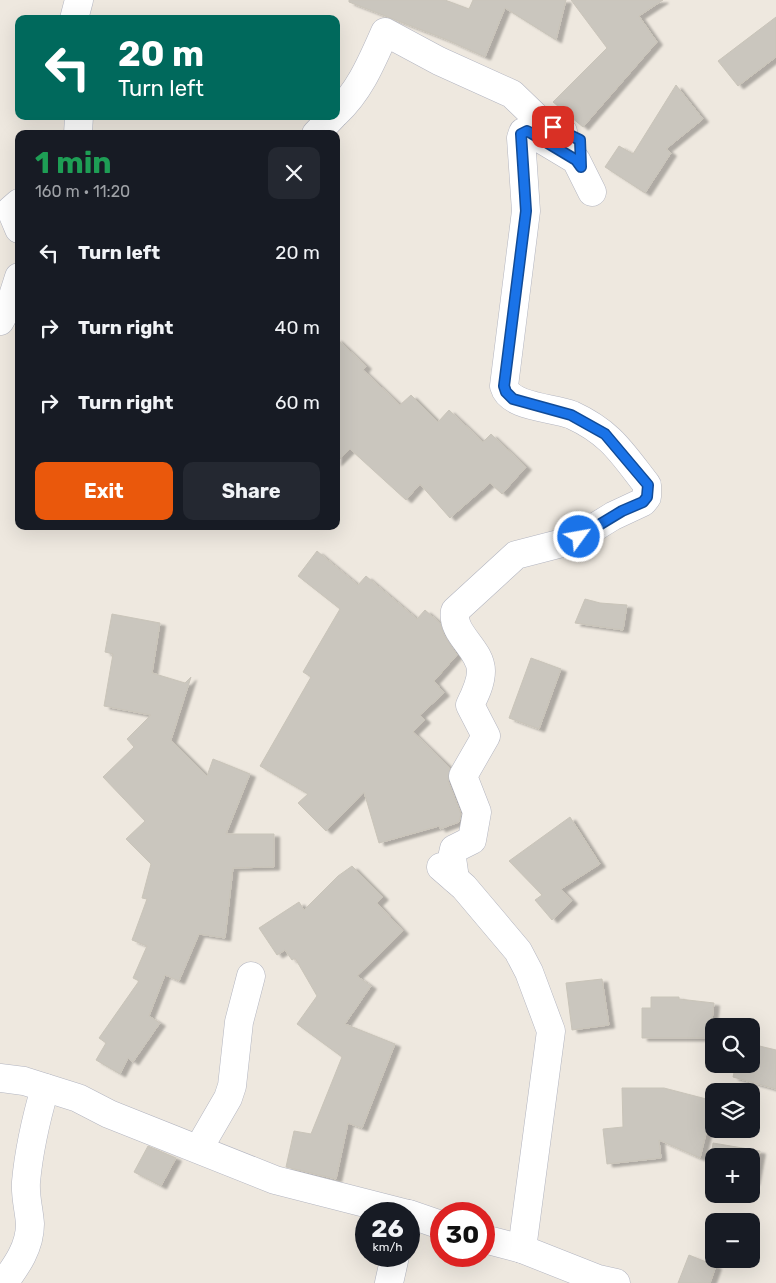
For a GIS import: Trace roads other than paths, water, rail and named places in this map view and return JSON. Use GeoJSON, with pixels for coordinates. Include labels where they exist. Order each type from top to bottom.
{"type":"FeatureCollection","features":[{"type":"Feature","properties":{"kind":"street"},"geometry":{"type":"LineString","coordinates":[[75,15],[79,0]]}},
{"type":"Feature","properties":{"kind":"street"},"geometry":{"type":"LineString","coordinates":[[340,109],[349,101],[369,69],[385,32],[439,61],[512,94],[540,121],[580,140],[581,167]]}},
{"type":"Feature","properties":{"kind":"street"},"geometry":{"type":"LineString","coordinates":[[320,130],[328,120]]}},
{"type":"Feature","properties":{"kind":"street"},"geometry":{"type":"LineString","coordinates":[[522,1249],[551,1031],[529,972],[518,951],[488,914],[446,871],[454,849],[472,840],[478,812],[463,776],[486,736],[470,705],[480,680],[481,667],[455,622],[455,611],[520,552],[574,540],[613,516],[643,502],[648,492],[648,485],[605,434],[571,415],[513,399],[506,392],[504,386],[526,211],[521,134],[527,131],[576,160],[592,192]]}},
{"type":"Feature","properties":{"kind":"street"},"geometry":{"type":"LineString","coordinates":[[15,206],[11,210],[15,220]]}},
{"type":"Feature","properties":{"kind":"street"},"geometry":{"type":"LineString","coordinates":[[0,320],[15,290]]}},
{"type":"Feature","properties":{"kind":"street"},"geometry":{"type":"LineString","coordinates":[[199,1148],[228,1098],[232,1086],[239,1022],[251,976]]}},
{"type":"Feature","properties":{"kind":"street"},"geometry":{"type":"LineString","coordinates":[[0,1078],[24,1081],[78,1098],[109,1114],[199,1148],[275,1180],[360,1202]]}},
{"type":"Feature","properties":{"kind":"street"},"geometry":{"type":"LineString","coordinates":[[4,1283],[18,1264],[27,1246],[30,1224],[25,1196],[30,1143],[45,1088]]}},
{"type":"Feature","properties":{"kind":"street"},"geometry":{"type":"LineString","coordinates":[[495,1242],[522,1249],[598,1279],[616,1283]]}},
{"type":"Feature","properties":{"kind":"street"},"geometry":{"type":"LineString","coordinates":[[389,1283],[393,1267]]}}]}
